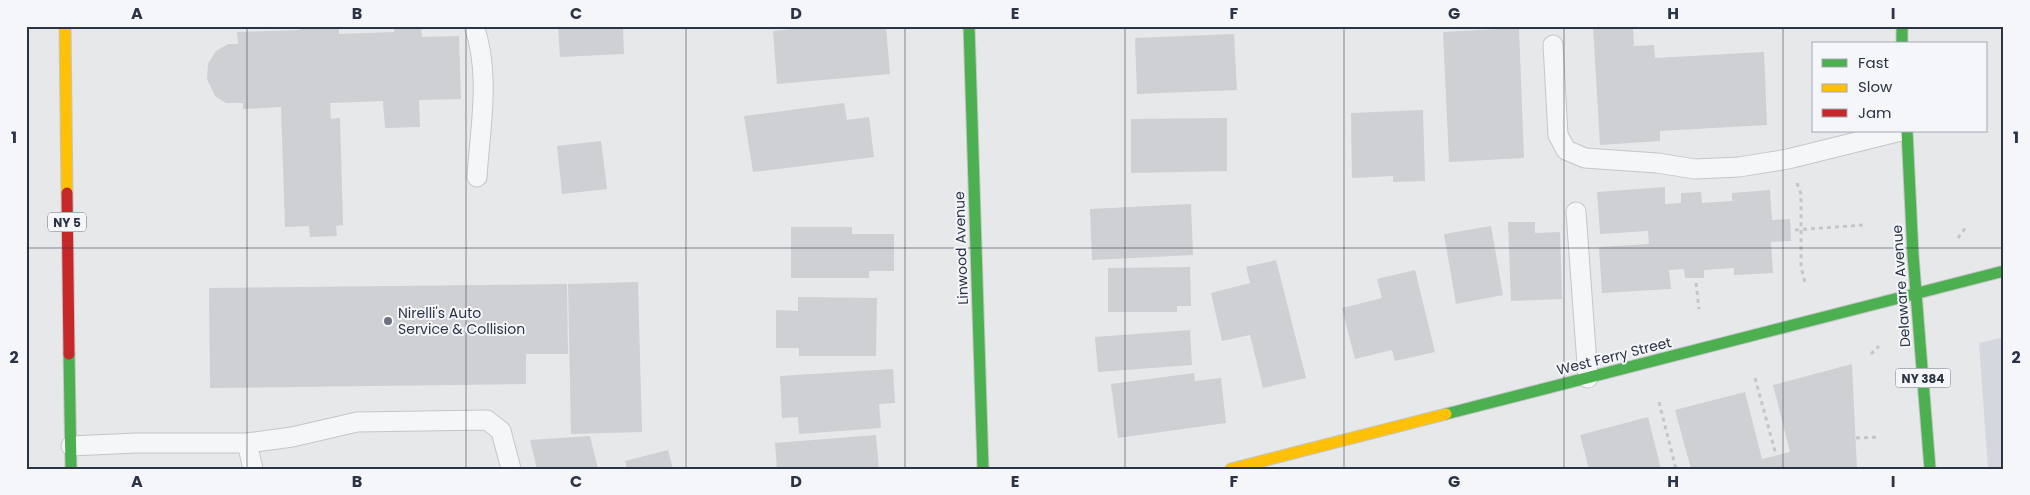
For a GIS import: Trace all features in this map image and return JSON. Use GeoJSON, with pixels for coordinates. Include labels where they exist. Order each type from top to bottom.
{"type":"FeatureCollection","features":[{"type":"Feature","properties":{"kind":"street","name":"NY 5"},"geometry":{"type":"LineString","coordinates":[[65,26],[71,469]]}},
{"type":"Feature","properties":{"kind":"street","name":"Linwood Avenue"},"geometry":{"type":"LineString","coordinates":[[969,26],[982,469]]}},
{"type":"Feature","properties":{"kind":"street"},"geometry":{"type":"LineString","coordinates":[[1902,26],[1902,42]]}},
{"type":"Feature","properties":{"kind":"street","name":"Delaware Avenue"},"geometry":{"type":"LineString","coordinates":[[1907,132],[1916,294],[1930,469]]}},
{"type":"Feature","properties":{"kind":"street","name":"West Ferry Street"},"geometry":{"type":"LineString","coordinates":[[1231,469],[2004,271]]}},
{"type":"Feature","properties":{"kind":"lane"},"geometry":{"type":"LineString","coordinates":[[474,26],[478,37],[484,76],[477,177]]}},
{"type":"Feature","properties":{"kind":"lane"},"geometry":{"type":"LineString","coordinates":[[1553,45],[1558,135],[1566,150],[1585,158],[1657,162],[1695,169],[1739,167],[1788,159],[1897,132]]}},
{"type":"Feature","properties":{"kind":"lane"},"geometry":{"type":"LineString","coordinates":[[1576,212],[1588,378]]}},
{"type":"Feature","properties":{"kind":"lane"},"geometry":{"type":"LineString","coordinates":[[71,446],[136,443],[247,443],[292,437],[357,422],[487,420],[501,431],[511,469]]}},
{"type":"Feature","properties":{"kind":"lane"},"geometry":{"type":"LineString","coordinates":[[247,443],[253,469]]}},
{"type":"Feature","properties":{"kind":"path"},"geometry":{"type":"LineString","coordinates":[[1795,178],[1801,194],[1801,267],[1805,282]]}},
{"type":"Feature","properties":{"kind":"path"},"geometry":{"type":"LineString","coordinates":[[1795,230],[1863,225]]}},
{"type":"Feature","properties":{"kind":"path"},"geometry":{"type":"LineString","coordinates":[[1958,238],[1966,227]]}},
{"type":"Feature","properties":{"kind":"path"},"geometry":{"type":"LineString","coordinates":[[1696,283],[1699,309]]}},
{"type":"Feature","properties":{"kind":"path"},"geometry":{"type":"LineString","coordinates":[[1871,354],[1879,346]]}},
{"type":"Feature","properties":{"kind":"path"},"geometry":{"type":"LineString","coordinates":[[1755,378],[1776,455]]}},
{"type":"Feature","properties":{"kind":"path"},"geometry":{"type":"LineString","coordinates":[[1659,402],[1676,469]]}},
{"type":"Feature","properties":{"kind":"path"},"geometry":{"type":"LineString","coordinates":[[1856,438],[1880,437]]}},
{"type":"Feature","properties":{"kind":"shaded area"},"geometry":{"type":"Polygon","coordinates":[[[2004,337],[2004,469],[1988,469],[1979,343],[2004,337]]]}},
{"type":"Feature","properties":{"kind":"building"},"geometry":{"type":"Polygon","coordinates":[[[300,26],[339,26],[339,34],[394,32],[394,26],[421,26],[422,37],[459,36],[461,99],[419,100],[420,127],[385,128],[383,101],[330,103],[331,119],[340,118],[343,225],[336,226],[337,236],[310,237],[309,226],[285,227],[281,107],[243,109],[243,103],[226,103],[215,96],[207,79],[208,64],[216,51],[228,44],[238,44],[237,32],[300,30],[300,26]]]}},
{"type":"Feature","properties":{"kind":"building"},"geometry":{"type":"Polygon","coordinates":[[[558,26],[623,26],[624,54],[560,57],[558,26]]]}},
{"type":"Feature","properties":{"kind":"building"},"geometry":{"type":"Polygon","coordinates":[[[822,26],[886,26],[890,74],[777,84],[773,31],[822,26]]]}},
{"type":"Feature","properties":{"kind":"building"},"geometry":{"type":"Polygon","coordinates":[[[1593,26],[1633,26],[1634,46],[1654,45],[1655,58],[1764,52],[1767,125],[1660,131],[1660,141],[1600,145],[1593,26]]]}},
{"type":"Feature","properties":{"kind":"building"},"geometry":{"type":"Polygon","coordinates":[[[1519,28],[1524,158],[1449,162],[1443,32],[1519,28]]]}},
{"type":"Feature","properties":{"kind":"building"},"geometry":{"type":"Polygon","coordinates":[[[1234,34],[1237,90],[1137,94],[1135,38],[1234,34]]]}},
{"type":"Feature","properties":{"kind":"building"},"geometry":{"type":"Polygon","coordinates":[[[844,103],[847,120],[869,117],[874,157],[753,172],[744,116],[844,103]]]}},
{"type":"Feature","properties":{"kind":"building"},"geometry":{"type":"Polygon","coordinates":[[[1423,110],[1425,181],[1393,182],[1393,176],[1352,178],[1351,113],[1423,110]]]}},
{"type":"Feature","properties":{"kind":"building"},"geometry":{"type":"Polygon","coordinates":[[[1227,118],[1227,171],[1131,173],[1131,119],[1227,118]]]}},
{"type":"Feature","properties":{"kind":"building"},"geometry":{"type":"Polygon","coordinates":[[[601,141],[607,189],[562,194],[557,146],[601,141]]]}},
{"type":"Feature","properties":{"kind":"building"},"geometry":{"type":"Polygon","coordinates":[[[1665,187],[1665,204],[1681,203],[1681,193],[1701,192],[1702,203],[1732,201],[1732,193],[1770,190],[1772,220],[1790,219],[1791,241],[1771,242],[1773,273],[1734,275],[1734,268],[1704,270],[1704,278],[1685,278],[1684,269],[1669,270],[1671,289],[1602,293],[1599,247],[1649,244],[1648,231],[1600,234],[1597,192],[1665,187]]]}},
{"type":"Feature","properties":{"kind":"building"},"geometry":{"type":"Polygon","coordinates":[[[1191,204],[1193,255],[1092,260],[1090,209],[1191,204]]]}},
{"type":"Feature","properties":{"kind":"building"},"geometry":{"type":"Polygon","coordinates":[[[1508,222],[1535,222],[1535,233],[1560,232],[1562,299],[1511,301],[1508,222]]]}},
{"type":"Feature","properties":{"kind":"building"},"geometry":{"type":"Polygon","coordinates":[[[1491,226],[1503,295],[1456,304],[1444,234],[1491,226]]]}},
{"type":"Feature","properties":{"kind":"building"},"geometry":{"type":"Polygon","coordinates":[[[791,227],[852,227],[852,234],[894,234],[894,271],[869,271],[869,278],[791,278],[791,227]]]}},
{"type":"Feature","properties":{"kind":"building"},"geometry":{"type":"Polygon","coordinates":[[[1276,260],[1306,378],[1263,388],[1250,335],[1222,341],[1211,293],[1250,283],[1246,267],[1276,260]]]}},
{"type":"Feature","properties":{"kind":"building"},"geometry":{"type":"Polygon","coordinates":[[[1190,267],[1191,306],[1177,306],[1177,312],[1108,312],[1108,268],[1190,267]]]}},
{"type":"Feature","properties":{"kind":"building"},"geometry":{"type":"Polygon","coordinates":[[[1415,270],[1435,352],[1395,361],[1392,350],[1355,359],[1342,308],[1382,298],[1377,279],[1415,270]]]}},
{"type":"Feature","properties":{"kind":"building"},"geometry":{"type":"Polygon","coordinates":[[[638,282],[642,432],[571,434],[568,284],[638,282]]]}},
{"type":"Feature","properties":{"kind":"building","name":"Nirelli's Auto Service & Collision"},"geometry":{"type":"Polygon","coordinates":[[[567,284],[568,354],[526,354],[526,384],[210,388],[209,288],[567,284]]]}},
{"type":"Feature","properties":{"kind":"building"},"geometry":{"type":"Polygon","coordinates":[[[798,297],[877,298],[876,356],[799,356],[799,348],[776,348],[776,310],[798,311],[798,297]]]}},
{"type":"Feature","properties":{"kind":"building"},"geometry":{"type":"Polygon","coordinates":[[[1190,330],[1192,365],[1098,372],[1095,337],[1190,330]]]}},
{"type":"Feature","properties":{"kind":"building"},"geometry":{"type":"Polygon","coordinates":[[[1852,364],[1857,469],[1691,469],[1675,410],[1745,392],[1762,459],[1790,452],[1773,385],[1852,364]]]}},
{"type":"Feature","properties":{"kind":"building"},"geometry":{"type":"Polygon","coordinates":[[[893,369],[895,403],[879,404],[881,428],[799,434],[798,417],[782,418],[780,376],[893,369]]]}},
{"type":"Feature","properties":{"kind":"building"},"geometry":{"type":"Polygon","coordinates":[[[1194,373],[1195,381],[1221,378],[1226,423],[1118,438],[1111,384],[1194,373]]]}},
{"type":"Feature","properties":{"kind":"building"},"geometry":{"type":"Polygon","coordinates":[[[1648,417],[1661,469],[1589,469],[1580,435],[1648,417]]]}},
{"type":"Feature","properties":{"kind":"building"},"geometry":{"type":"Polygon","coordinates":[[[876,435],[879,469],[777,469],[775,443],[876,435]]]}},
{"type":"Feature","properties":{"kind":"building"},"geometry":{"type":"Polygon","coordinates":[[[590,436],[598,469],[537,469],[530,440],[590,436]]]}},
{"type":"Feature","properties":{"kind":"building"},"geometry":{"type":"Polygon","coordinates":[[[668,450],[673,469],[627,469],[625,461],[668,450]]]}},
{"type":"Feature","properties":{"kind":"traffic: fast"},"geometry":{"type":"LineString","coordinates":[[969,26],[983,469]]}},
{"type":"Feature","properties":{"kind":"traffic: fast"},"geometry":{"type":"LineString","coordinates":[[1902,26],[1902,42]]}},
{"type":"Feature","properties":{"kind":"traffic: fast"},"geometry":{"type":"LineString","coordinates":[[1907,132],[1913,255],[1930,469]]}},
{"type":"Feature","properties":{"kind":"traffic: fast"},"geometry":{"type":"LineString","coordinates":[[1446,414],[2004,271]]}},
{"type":"Feature","properties":{"kind":"traffic: fast"},"geometry":{"type":"LineString","coordinates":[[69,354],[71,469]]}},
{"type":"Feature","properties":{"kind":"traffic: slow"},"geometry":{"type":"LineString","coordinates":[[65,26],[67,193]]}},
{"type":"Feature","properties":{"kind":"traffic: slow"},"geometry":{"type":"LineString","coordinates":[[1231,469],[1446,414]]}},
{"type":"Feature","properties":{"kind":"traffic: jam"},"geometry":{"type":"LineString","coordinates":[[67,193],[69,354]]}},
{"type":"Feature","properties":{"kind":"place","name":"Nirelli's Auto Service & Collision"},"geometry":{"type":"Point","coordinates":[388,321]}}]}
